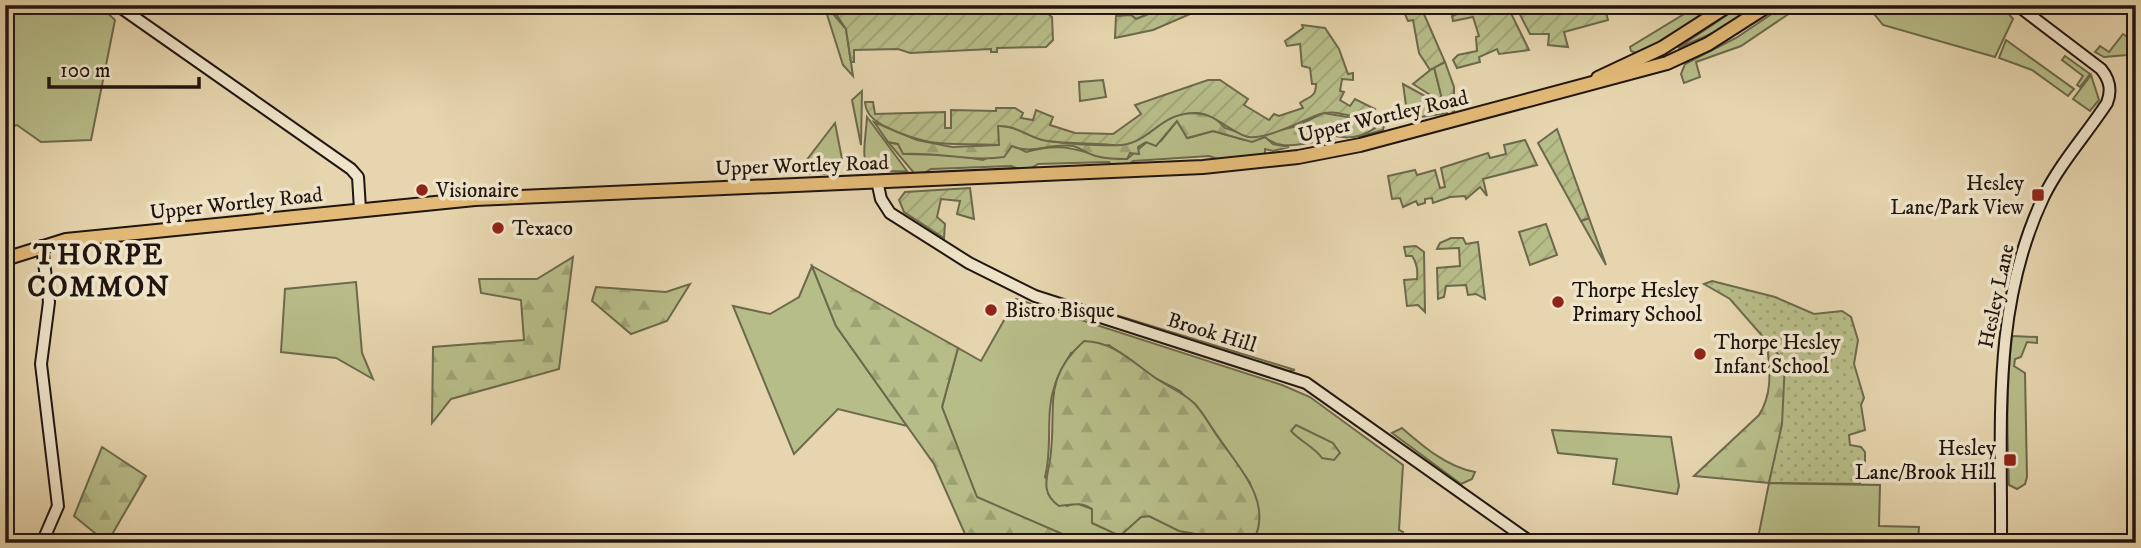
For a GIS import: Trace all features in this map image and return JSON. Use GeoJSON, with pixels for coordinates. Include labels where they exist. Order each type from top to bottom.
{"type":"FeatureCollection","features":[{"type":"Feature","properties":{"kind":"main road","name":"Upper Wortley Road"},"geometry":{"type":"LineString","coordinates":[[5,259],[42,246],[122,233],[360,209],[519,197],[1203,167],[1311,155],[1403,134],[1595,80],[1662,48],[1729,5]]}},
{"type":"Feature","properties":{"kind":"main road","name":"Upper Wortley Road"},"geometry":{"type":"LineString","coordinates":[[1595,80],[1616,79],[1667,63],[1708,44],[1769,5]]}},
{"type":"Feature","properties":{"kind":"street"},"geometry":{"type":"LineString","coordinates":[[117,5],[351,169],[358,177],[360,209]]}},
{"type":"Feature","properties":{"kind":"street","name":"Hesley Lane"},"geometry":{"type":"LineString","coordinates":[[2001,543],[1999,380],[2019,265],[2048,189],[2107,103],[2109,80],[2096,65],[2017,5]]}},
{"type":"Feature","properties":{"kind":"street","name":"Brook Hill"},"geometry":{"type":"LineString","coordinates":[[877,181],[881,199],[890,212],[1008,285],[1306,383],[1532,543]]}},
{"type":"Feature","properties":{"kind":"street"},"geometry":{"type":"LineString","coordinates":[[42,246],[49,302],[41,364],[58,506],[42,543]]}},
{"type":"Feature","properties":{"kind":"green space"},"geometry":{"type":"Polygon","coordinates":[[[5,5],[99,5],[115,20],[91,140],[41,142],[17,125],[5,129],[5,5]]]}},
{"type":"Feature","properties":{"kind":"green space"},"geometry":{"type":"Polygon","coordinates":[[[824,5],[833,5],[834,15],[846,29],[853,76],[843,65],[824,5]]]}},
{"type":"Feature","properties":{"kind":"green space"},"geometry":{"type":"Polygon","coordinates":[[[1036,5],[1052,17],[1053,40],[1046,47],[997,48],[997,52],[991,52],[991,49],[910,53],[898,49],[854,50],[854,62],[851,62],[846,29],[834,11],[860,12],[860,7],[1036,5]]]}},
{"type":"Feature","properties":{"kind":"green space"},"geometry":{"type":"Polygon","coordinates":[[[1131,5],[1171,5],[1136,19],[1131,15],[1131,5]]]}},
{"type":"Feature","properties":{"kind":"green space"},"geometry":{"type":"Polygon","coordinates":[[[1171,5],[1211,5],[1153,30],[1115,38],[1116,16],[1131,15],[1136,19],[1171,5]]]}},
{"type":"Feature","properties":{"kind":"green space"},"geometry":{"type":"Polygon","coordinates":[[[1401,5],[1420,5],[1445,62],[1430,70],[1419,53],[1413,20],[1408,21],[1401,5]]]}},
{"type":"Feature","properties":{"kind":"green space"},"geometry":{"type":"Polygon","coordinates":[[[1479,5],[1507,5],[1529,50],[1499,54],[1497,49],[1479,57],[1480,62],[1457,68],[1453,60],[1458,55],[1477,51],[1476,37],[1479,36],[1473,17],[1453,21],[1452,16],[1479,5]]]}},
{"type":"Feature","properties":{"kind":"green space"},"geometry":{"type":"Polygon","coordinates":[[[1515,5],[1604,5],[1608,20],[1564,32],[1568,47],[1548,45],[1549,34],[1530,34],[1515,5]]]}},
{"type":"Feature","properties":{"kind":"green space"},"geometry":{"type":"Polygon","coordinates":[[[1699,5],[1719,5],[1654,47],[1636,53],[1631,51],[1630,47],[1699,5]]]}},
{"type":"Feature","properties":{"kind":"green space"},"geometry":{"type":"Polygon","coordinates":[[[1742,5],[1758,5],[1713,33],[1678,48],[1742,5]]]}},
{"type":"Feature","properties":{"kind":"green space"},"geometry":{"type":"Polygon","coordinates":[[[1785,5],[1802,5],[1741,46],[1696,62],[1700,77],[1684,83],[1681,74],[1685,64],[1736,38],[1785,5]]]}},
{"type":"Feature","properties":{"kind":"green space"},"geometry":{"type":"Polygon","coordinates":[[[1879,5],[2001,5],[2013,19],[1995,57],[1883,25],[1875,15],[1879,5]]]}},
{"type":"Feature","properties":{"kind":"green space"},"geometry":{"type":"Polygon","coordinates":[[[1302,25],[1325,28],[1339,49],[1348,74],[1353,73],[1353,80],[1342,79],[1340,91],[1344,92],[1340,100],[1350,106],[1355,99],[1375,109],[1362,116],[1327,112],[1272,133],[1252,137],[1245,136],[1204,114],[1184,114],[1163,123],[1136,141],[1112,145],[1048,141],[1012,128],[998,126],[999,145],[941,143],[916,139],[880,124],[871,117],[865,102],[873,102],[875,114],[945,112],[945,128],[951,128],[951,110],[996,111],[996,108],[1015,108],[1023,113],[1021,118],[1033,120],[1036,110],[1053,117],[1050,125],[1075,133],[1113,134],[1141,114],[1135,105],[1208,80],[1220,80],[1248,99],[1244,105],[1269,120],[1274,114],[1279,116],[1303,108],[1300,103],[1315,92],[1316,84],[1312,84],[1310,68],[1302,66],[1300,44],[1287,46],[1285,41],[1303,28],[1302,25]]]}},
{"type":"Feature","properties":{"kind":"green space"},"geometry":{"type":"Polygon","coordinates":[[[2123,34],[2135,42],[2127,55],[2104,57],[2095,52],[2100,46],[2109,52],[2123,34]]]}},
{"type":"Feature","properties":{"kind":"green space"},"geometry":{"type":"Polygon","coordinates":[[[2006,40],[2074,89],[2068,96],[2032,70],[1999,58],[2006,40]]]}},
{"type":"Feature","properties":{"kind":"green space"},"geometry":{"type":"Polygon","coordinates":[[[2065,56],[2090,74],[2080,87],[2077,85],[2083,76],[2062,60],[2065,56]]]}},
{"type":"Feature","properties":{"kind":"green space"},"geometry":{"type":"Polygon","coordinates":[[[1445,62],[1454,87],[1454,112],[1443,103],[1434,67],[1445,62]]]}},
{"type":"Feature","properties":{"kind":"green space"},"geometry":{"type":"Polygon","coordinates":[[[1434,67],[1443,103],[1413,84],[1434,67]]]}},
{"type":"Feature","properties":{"kind":"green space"},"geometry":{"type":"Polygon","coordinates":[[[2091,75],[2099,100],[2090,111],[2073,99],[2091,75]]]}},
{"type":"Feature","properties":{"kind":"green space"},"geometry":{"type":"Polygon","coordinates":[[[1103,80],[1106,97],[1080,101],[1079,82],[1103,80]]]}},
{"type":"Feature","properties":{"kind":"green space"},"geometry":{"type":"Polygon","coordinates":[[[1403,84],[1436,102],[1447,113],[1414,118],[1406,105],[1403,84]]]}},
{"type":"Feature","properties":{"kind":"green space"},"geometry":{"type":"Polygon","coordinates":[[[862,91],[861,145],[852,100],[862,91]]]}},
{"type":"Feature","properties":{"kind":"green space"},"geometry":{"type":"Polygon","coordinates":[[[1323,113],[1354,118],[1378,116],[1375,128],[1355,137],[1335,136],[1321,131],[1302,137],[1303,144],[1287,145],[1274,143],[1265,137],[1252,142],[1213,131],[1187,138],[1177,121],[1156,146],[1146,142],[1138,147],[1139,154],[1130,153],[1127,159],[1101,157],[1073,146],[1027,149],[1012,146],[1004,157],[992,158],[903,154],[898,144],[888,142],[874,122],[917,140],[952,147],[998,145],[997,126],[1012,128],[1048,141],[1118,145],[1138,139],[1179,115],[1212,115],[1225,128],[1252,137],[1297,126],[1323,113]]]}},
{"type":"Feature","properties":{"kind":"green space"},"geometry":{"type":"Polygon","coordinates":[[[1378,116],[1386,116],[1383,130],[1358,137],[1375,128],[1378,116]]]}},
{"type":"Feature","properties":{"kind":"green space"},"geometry":{"type":"Polygon","coordinates":[[[867,117],[907,171],[878,170],[866,162],[864,154],[867,117]]]}},
{"type":"Feature","properties":{"kind":"green space"},"geometry":{"type":"Polygon","coordinates":[[[1177,121],[1188,138],[1213,131],[1244,140],[1265,137],[1273,144],[1289,147],[1273,151],[1265,149],[1265,155],[1218,159],[1209,156],[1133,161],[1128,165],[1112,166],[1109,162],[1038,164],[1025,170],[1011,166],[931,169],[924,173],[914,173],[888,142],[898,144],[904,154],[952,155],[983,160],[1012,145],[1026,152],[1056,147],[1127,159],[1147,142],[1161,141],[1177,121]]]}},
{"type":"Feature","properties":{"kind":"green space"},"geometry":{"type":"Polygon","coordinates":[[[835,123],[842,159],[838,169],[827,174],[796,174],[835,123]]]}},
{"type":"Feature","properties":{"kind":"green space"},"geometry":{"type":"Polygon","coordinates":[[[1557,129],[1589,218],[1581,221],[1538,143],[1557,129]]]}},
{"type":"Feature","properties":{"kind":"green space"},"geometry":{"type":"Polygon","coordinates":[[[1322,131],[1333,139],[1303,144],[1300,140],[1322,131]]]}},
{"type":"Feature","properties":{"kind":"green space"},"geometry":{"type":"Polygon","coordinates":[[[1525,140],[1537,165],[1483,179],[1487,196],[1480,187],[1466,199],[1465,196],[1450,197],[1433,203],[1432,198],[1425,199],[1425,203],[1418,205],[1416,201],[1403,207],[1400,198],[1392,199],[1388,176],[1415,170],[1417,175],[1435,170],[1440,188],[1445,187],[1441,168],[1488,153],[1490,158],[1506,154],[1504,145],[1525,140]]]}},
{"type":"Feature","properties":{"kind":"green space"},"geometry":{"type":"Polygon","coordinates":[[[970,188],[974,219],[957,214],[960,201],[941,199],[937,217],[945,224],[944,238],[904,212],[899,200],[905,192],[970,188]]]}},
{"type":"Feature","properties":{"kind":"green space"},"geometry":{"type":"Polygon","coordinates":[[[1589,218],[1606,265],[1581,221],[1589,218]]]}},
{"type":"Feature","properties":{"kind":"green space"},"geometry":{"type":"Polygon","coordinates":[[[1546,224],[1557,255],[1530,265],[1519,232],[1546,224]]]}},
{"type":"Feature","properties":{"kind":"green space"},"geometry":{"type":"Polygon","coordinates":[[[1451,238],[1463,238],[1466,244],[1478,242],[1485,299],[1476,294],[1468,295],[1466,285],[1446,286],[1444,297],[1438,299],[1437,268],[1460,266],[1459,248],[1437,249],[1440,243],[1451,238]]]}},
{"type":"Feature","properties":{"kind":"green space"},"geometry":{"type":"Polygon","coordinates":[[[1416,246],[1424,252],[1425,312],[1418,305],[1407,306],[1404,280],[1417,279],[1417,273],[1414,259],[1412,256],[1406,256],[1404,247],[1416,246]]]}},
{"type":"Feature","properties":{"kind":"green space"},"geometry":{"type":"Polygon","coordinates":[[[573,257],[559,369],[451,399],[432,423],[433,347],[524,340],[521,300],[481,293],[479,279],[537,279],[573,257]]]}},
{"type":"Feature","properties":{"kind":"green space"},"geometry":{"type":"Polygon","coordinates":[[[812,266],[836,326],[907,426],[838,409],[794,454],[733,306],[770,314],[799,297],[812,266]]]}},
{"type":"Feature","properties":{"kind":"green space"},"geometry":{"type":"Polygon","coordinates":[[[812,266],[958,348],[942,407],[977,497],[1083,543],[969,543],[934,464],[836,326],[812,266]]]}},
{"type":"Feature","properties":{"kind":"green space"},"geometry":{"type":"Polygon","coordinates":[[[1712,281],[1775,297],[1814,314],[1842,311],[1851,317],[1858,340],[1854,364],[1864,398],[1861,405],[1865,430],[1849,435],[1850,445],[1861,447],[1865,452],[1865,466],[1859,468],[1860,484],[1769,483],[1782,424],[1785,362],[1730,299],[1704,284],[1712,281]]]}},
{"type":"Feature","properties":{"kind":"green space"},"geometry":{"type":"Polygon","coordinates":[[[356,282],[362,353],[373,379],[336,358],[281,352],[285,289],[356,282]]]}},
{"type":"Feature","properties":{"kind":"green space"},"geometry":{"type":"Polygon","coordinates":[[[690,284],[667,321],[631,334],[592,301],[596,287],[666,292],[690,284]]]}},
{"type":"Feature","properties":{"kind":"green space"},"geometry":{"type":"Polygon","coordinates":[[[1016,299],[1282,385],[1310,397],[1403,465],[1399,530],[1403,532],[1397,543],[1250,543],[1253,541],[1259,517],[1250,483],[1205,418],[1180,391],[1155,378],[1109,345],[1071,353],[1059,374],[1051,399],[1049,454],[1045,477],[1067,506],[1076,503],[1092,509],[1093,516],[1130,526],[1141,517],[1149,516],[1193,536],[1218,538],[1223,543],[1083,543],[977,498],[942,407],[958,348],[981,361],[1016,299]]]}},
{"type":"Feature","properties":{"kind":"green space"},"geometry":{"type":"Polygon","coordinates":[[[1080,304],[1295,370],[1288,371],[1080,304]]]}},
{"type":"Feature","properties":{"kind":"green space"},"geometry":{"type":"Polygon","coordinates":[[[2012,336],[2037,337],[2037,343],[2027,342],[2021,357],[2015,359],[2014,366],[2025,373],[2027,477],[2025,484],[2017,489],[2009,485],[2008,466],[2008,392],[2012,336]]]}},
{"type":"Feature","properties":{"kind":"green space"},"geometry":{"type":"Polygon","coordinates":[[[1084,341],[1095,342],[1122,353],[1186,396],[1199,408],[1252,487],[1259,513],[1253,541],[1223,543],[1218,538],[1179,531],[1149,516],[1141,517],[1120,536],[1092,523],[1092,509],[1076,504],[1059,506],[1052,500],[1046,481],[1051,451],[1054,392],[1062,367],[1084,341]]]}},
{"type":"Feature","properties":{"kind":"green space"},"geometry":{"type":"Polygon","coordinates":[[[1767,341],[1784,359],[1788,387],[1769,483],[1694,476],[1759,415],[1764,406],[1769,388],[1767,341]]]}},
{"type":"Feature","properties":{"kind":"green space"},"geometry":{"type":"Polygon","coordinates":[[[1296,425],[1333,443],[1340,453],[1334,460],[1322,458],[1291,431],[1296,425]]]}},
{"type":"Feature","properties":{"kind":"green space"},"geometry":{"type":"Polygon","coordinates":[[[1402,428],[1445,461],[1475,472],[1472,479],[1461,484],[1392,433],[1402,428]]]}},
{"type":"Feature","properties":{"kind":"green space"},"geometry":{"type":"Polygon","coordinates":[[[1552,430],[1671,437],[1679,486],[1677,494],[1613,484],[1617,459],[1558,453],[1552,430]]]}},
{"type":"Feature","properties":{"kind":"green space"},"geometry":{"type":"Polygon","coordinates":[[[102,447],[146,476],[107,543],[74,516],[102,447]]]}},
{"type":"Feature","properties":{"kind":"green space"},"geometry":{"type":"Polygon","coordinates":[[[1769,483],[1880,485],[1879,526],[1919,527],[1918,543],[1757,543],[1769,483]]]}},
{"type":"Feature","properties":{"kind":"place","name":"Visionaire"},"geometry":{"type":"Point","coordinates":[422,190]}},
{"type":"Feature","properties":{"kind":"place","name":"Hesley Lane/Park View"},"geometry":{"type":"Point","coordinates":[2038,195]}},
{"type":"Feature","properties":{"kind":"place","name":"Texaco"},"geometry":{"type":"Point","coordinates":[498,228]}},
{"type":"Feature","properties":{"kind":"place","name":"Thorpe Hesley Primary School"},"geometry":{"type":"Point","coordinates":[1558,302]}},
{"type":"Feature","properties":{"kind":"place","name":"Bistro Bisque"},"geometry":{"type":"Point","coordinates":[991,310]}},
{"type":"Feature","properties":{"kind":"place","name":"Thorpe Hesley Infant School"},"geometry":{"type":"Point","coordinates":[1700,354]}},
{"type":"Feature","properties":{"kind":"place","name":"Hesley Lane/Brook Hill"},"geometry":{"type":"Point","coordinates":[2010,460]}},
{"type":"Feature","properties":{"kind":"district","name":"THORPE COMMON"},"geometry":{"type":"Point","coordinates":[99,270]}}]}
